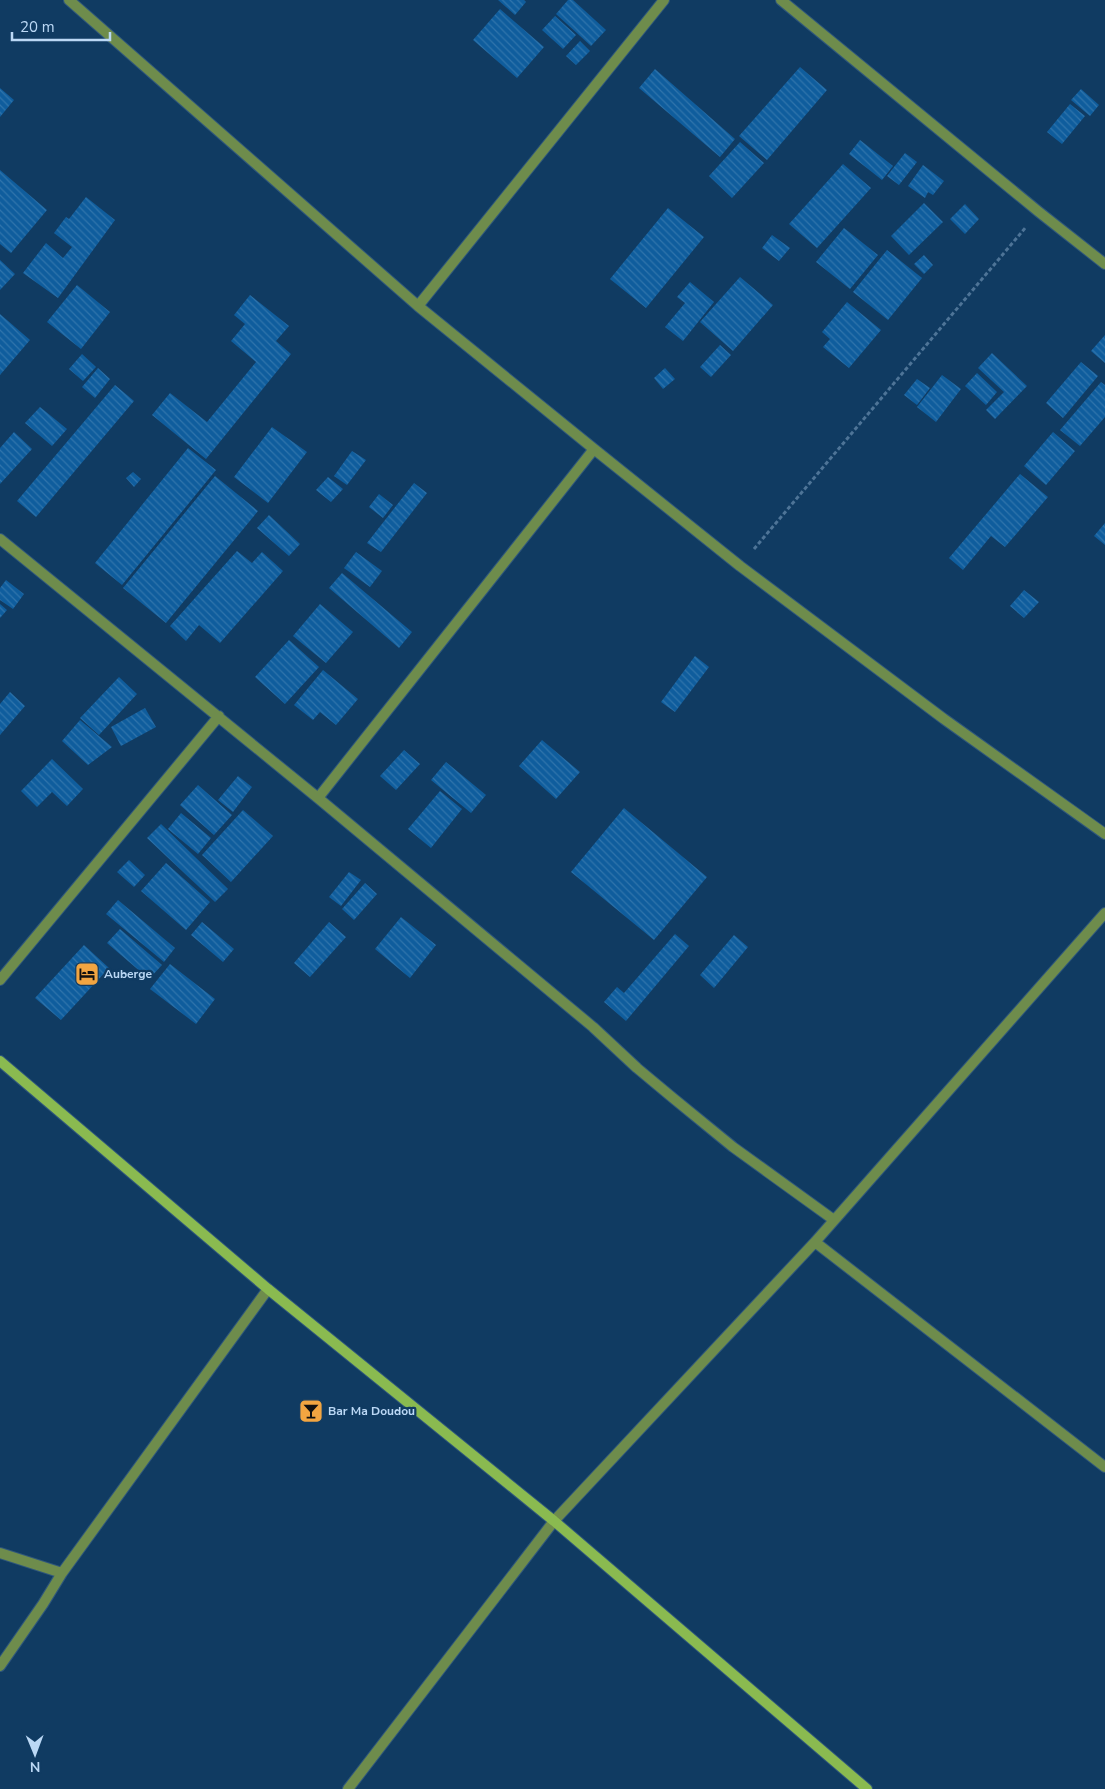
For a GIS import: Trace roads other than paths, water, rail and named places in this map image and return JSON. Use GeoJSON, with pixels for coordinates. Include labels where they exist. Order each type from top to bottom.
{"type":"FeatureCollection","features":[{"type":"Feature","properties":{"kind":"street"},"geometry":{"type":"LineString","coordinates":[[69,0],[418,306],[594,449],[740,566],[944,719],[1105,834]]}},
{"type":"Feature","properties":{"kind":"street"},"geometry":{"type":"LineString","coordinates":[[418,306],[664,0]]}},
{"type":"Feature","properties":{"kind":"street"},"geometry":{"type":"LineString","coordinates":[[781,0],[1105,264]]}},
{"type":"Feature","properties":{"kind":"street"},"geometry":{"type":"LineString","coordinates":[[318,798],[594,449]]}},
{"type":"Feature","properties":{"kind":"street"},"geometry":{"type":"LineString","coordinates":[[0,539],[318,798],[593,1027],[673,1098],[733,1146],[834,1220]]}},
{"type":"Feature","properties":{"kind":"street"},"geometry":{"type":"LineString","coordinates":[[0,980],[219,716]]}},
{"type":"Feature","properties":{"kind":"street"},"geometry":{"type":"LineString","coordinates":[[348,1789],[554,1521],[815,1242],[1105,913]]}},
{"type":"Feature","properties":{"kind":"street"},"geometry":{"type":"LineString","coordinates":[[0,1061],[268,1289],[554,1521],[867,1789]]}},
{"type":"Feature","properties":{"kind":"street"},"geometry":{"type":"LineString","coordinates":[[815,1242],[1105,1467]]}},
{"type":"Feature","properties":{"kind":"street"},"geometry":{"type":"LineString","coordinates":[[0,1666],[62,1573],[268,1289]]}},
{"type":"Feature","properties":{"kind":"street"},"geometry":{"type":"LineString","coordinates":[[0,1553],[62,1573]]}},
{"type":"Feature","properties":{"kind":"place","name":"Auberge"},"geometry":{"type":"Point","coordinates":[87,974]}},
{"type":"Feature","properties":{"kind":"place","name":"Bar Ma Doudou"},"geometry":{"type":"Point","coordinates":[311,1411]}}]}
